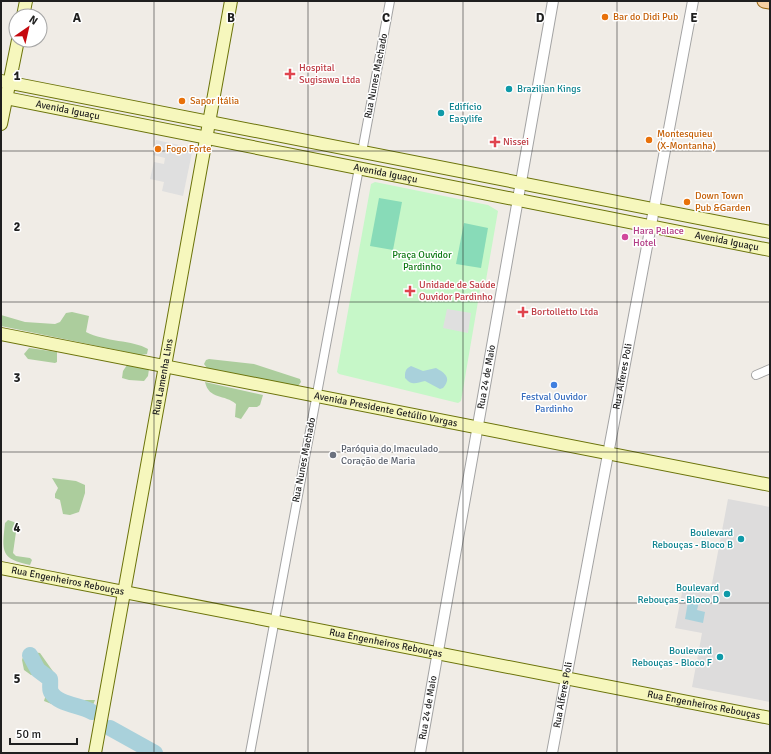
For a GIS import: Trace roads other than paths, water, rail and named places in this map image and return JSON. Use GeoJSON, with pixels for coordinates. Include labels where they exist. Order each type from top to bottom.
{"type":"FeatureCollection","features":[{"type":"Feature","properties":{"kind":"main road","name":"Rua Lamenha Lins"},"geometry":{"type":"LineString","coordinates":[[95,753],[232,1]]}},
{"type":"Feature","properties":{"kind":"main road"},"geometry":{"type":"LineString","coordinates":[[764,1],[770,2]]}},
{"type":"Feature","properties":{"kind":"main road"},"geometry":{"type":"LineString","coordinates":[[1,124],[5,82],[16,48]]}},
{"type":"Feature","properties":{"kind":"main road","name":"Avenida Iguaçu"},"geometry":{"type":"LineString","coordinates":[[5,82],[770,232]]}},
{"type":"Feature","properties":{"kind":"main road","name":"Avenida Iguaçu"},"geometry":{"type":"LineString","coordinates":[[4,97],[770,250]]}},
{"type":"Feature","properties":{"kind":"main road"},"geometry":{"type":"LineString","coordinates":[[126,106],[145,126]]}},
{"type":"Feature","properties":{"kind":"main road"},"geometry":{"type":"LineString","coordinates":[[279,152],[304,141]]}},
{"type":"Feature","properties":{"kind":"main road"},"geometry":{"type":"LineString","coordinates":[[563,208],[587,196]]}},
{"type":"Feature","properties":{"kind":"main road","name":"Avenida Presidente Getúlio Vargas"},"geometry":{"type":"LineString","coordinates":[[1,334],[770,485]]}},
{"type":"Feature","properties":{"kind":"main road","name":"Rua Engenheiros Rebouças"},"geometry":{"type":"LineString","coordinates":[[1,568],[770,718]]}},
{"type":"Feature","properties":{"kind":"street","name":"Rua Nunes Machado"},"geometry":{"type":"LineString","coordinates":[[362,152],[390,1]]}},
{"type":"Feature","properties":{"kind":"street","name":"Rua 24 de Maio"},"geometry":{"type":"LineString","coordinates":[[420,753],[553,1]]}},
{"type":"Feature","properties":{"kind":"street","name":"Rua Alferes Poli"},"geometry":{"type":"LineString","coordinates":[[552,753],[693,1]]}},
{"type":"Feature","properties":{"kind":"street","name":"Rua Nunes Machado"},"geometry":{"type":"LineString","coordinates":[[250,753],[359,168]]}},
{"type":"Feature","properties":{"kind":"street"},"geometry":{"type":"LineString","coordinates":[[756,375],[770,369]]}},
{"type":"Feature","properties":{"kind":"water"},"geometry":{"type":"Polygon","coordinates":[[[411,366],[423,371],[436,368],[445,374],[447,379],[446,384],[440,389],[425,381],[414,383],[410,382],[405,378],[405,374],[406,370],[411,366]]]}},
{"type":"Feature","properties":{"kind":"water"},"geometry":{"type":"Polygon","coordinates":[[[689,596],[700,598],[697,610],[705,612],[703,623],[685,619],[689,596]]]}},
{"type":"Feature","properties":{"kind":"waterway"},"geometry":{"type":"LineString","coordinates":[[30,655],[38,670],[50,679],[50,690],[54,696],[59,700],[92,712]]}},
{"type":"Feature","properties":{"kind":"waterway"},"geometry":{"type":"LineString","coordinates":[[110,728],[155,753]]}},
{"type":"Feature","properties":{"kind":"place","name":"Bar do Didi Pub"},"geometry":{"type":"Point","coordinates":[605,17]}},
{"type":"Feature","properties":{"kind":"place","name":"Hospital Sugisawa Ltda"},"geometry":{"type":"Point","coordinates":[290,74]}},
{"type":"Feature","properties":{"kind":"place","name":"Brazilian Kings"},"geometry":{"type":"Point","coordinates":[509,89]}},
{"type":"Feature","properties":{"kind":"place","name":"Sapor Itália"},"geometry":{"type":"Point","coordinates":[182,101]}},
{"type":"Feature","properties":{"kind":"place","name":"Edifício Easylife"},"geometry":{"type":"Point","coordinates":[441,113]}},
{"type":"Feature","properties":{"kind":"place","name":"Montesquieu (X-Montanha)"},"geometry":{"type":"Point","coordinates":[649,140]}},
{"type":"Feature","properties":{"kind":"place","name":"Nissei"},"geometry":{"type":"Point","coordinates":[495,142]}},
{"type":"Feature","properties":{"kind":"place","name":"Fogo Forte"},"geometry":{"type":"Point","coordinates":[158,149]}},
{"type":"Feature","properties":{"kind":"place","name":"Down Town Pub &Garden"},"geometry":{"type":"Point","coordinates":[687,202]}},
{"type":"Feature","properties":{"kind":"place","name":"Hara Palace Hotel"},"geometry":{"type":"Point","coordinates":[625,237]}},
{"type":"Feature","properties":{"kind":"place","name":"Unidade de Saúde Ouvidor Pardinho"},"geometry":{"type":"Point","coordinates":[410,291]}},
{"type":"Feature","properties":{"kind":"place","name":"Bortolletto Ltda"},"geometry":{"type":"Point","coordinates":[523,312]}},
{"type":"Feature","properties":{"kind":"place","name":"Festval Ouvidor Pardinho"},"geometry":{"type":"Point","coordinates":[554,385]}},
{"type":"Feature","properties":{"kind":"place","name":"Paróquia do Imaculado Coração de Maria"},"geometry":{"type":"Point","coordinates":[333,455]}},
{"type":"Feature","properties":{"kind":"place","name":"Boulevard Rebouças - Bloco B"},"geometry":{"type":"Point","coordinates":[741,539]}},
{"type":"Feature","properties":{"kind":"place","name":"Boulevard Rebouças - Bloco D"},"geometry":{"type":"Point","coordinates":[727,594]}},
{"type":"Feature","properties":{"kind":"place","name":"Boulevard Rebouças - Bloco F"},"geometry":{"type":"Point","coordinates":[720,657]}},
{"type":"Feature","properties":{"kind":"park label","name":"Praça Ouvidor Pardinho"},"geometry":{"type":"Point","coordinates":[422,260]}}]}
